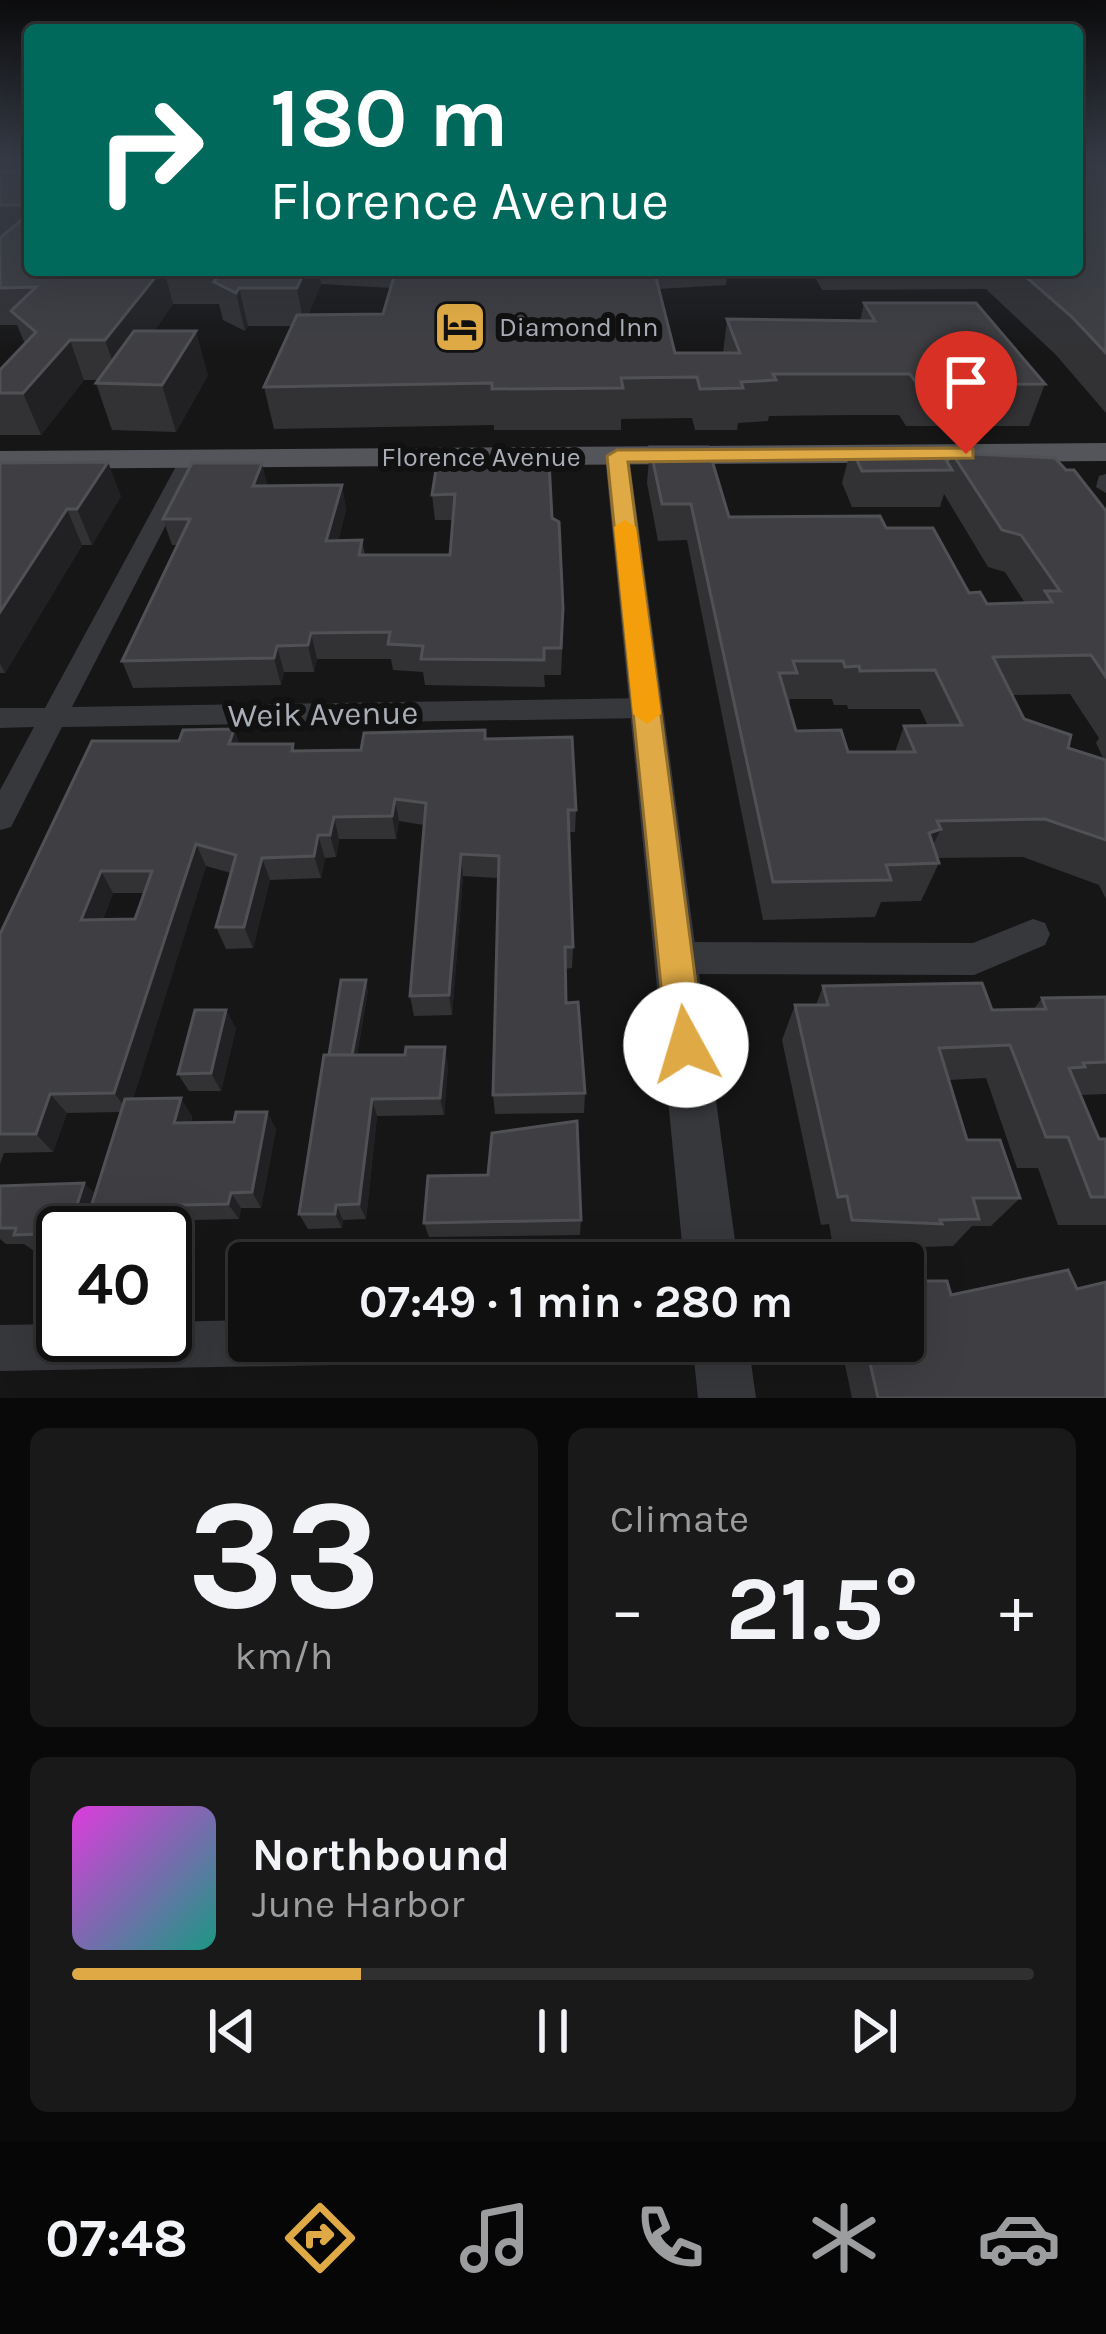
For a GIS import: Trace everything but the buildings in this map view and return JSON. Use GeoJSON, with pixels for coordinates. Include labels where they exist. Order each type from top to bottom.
{"type":"FeatureCollection","features":[{"type":"Feature","properties":{"kind":"main road","name":"Florence Avenue"},"geometry":{"type":"LineString","coordinates":[[0,460],[1106,452]]}},
{"type":"Feature","properties":{"kind":"street"},"geometry":{"type":"LineString","coordinates":[[617,456],[709,1242]]}},
{"type":"Feature","properties":{"kind":"street"},"geometry":{"type":"LineString","coordinates":[[0,818],[190,459]]}},
{"type":"Feature","properties":{"kind":"street","name":"Weik Avenue"},"geometry":{"type":"LineString","coordinates":[[0,718],[646,709]]}},
{"type":"Feature","properties":{"kind":"street"},"geometry":{"type":"LineString","coordinates":[[676,958],[974,959],[1033,934]]}},
{"type":"Feature","properties":{"kind":"street"},"geometry":{"type":"LineString","coordinates":[[0,1348],[228,1344]]}},
{"type":"Feature","properties":{"kind":"street"},"geometry":{"type":"LineString","coordinates":[[723,1362],[727,1398]]}},
{"type":"Feature","properties":{"kind":"slow traffic"},"geometry":{"type":"LineString","coordinates":[[625,527],[647,714]]}},
{"type":"Feature","properties":{"kind":"place","name":"Diamond Inn"},"geometry":{"type":"Point","coordinates":[460,327]}},
{"type":"Feature","properties":{"kind":"route"},"geometry":{"type":"LineString","coordinates":[[686,1045],[617,456],[966,454]]}}]}
